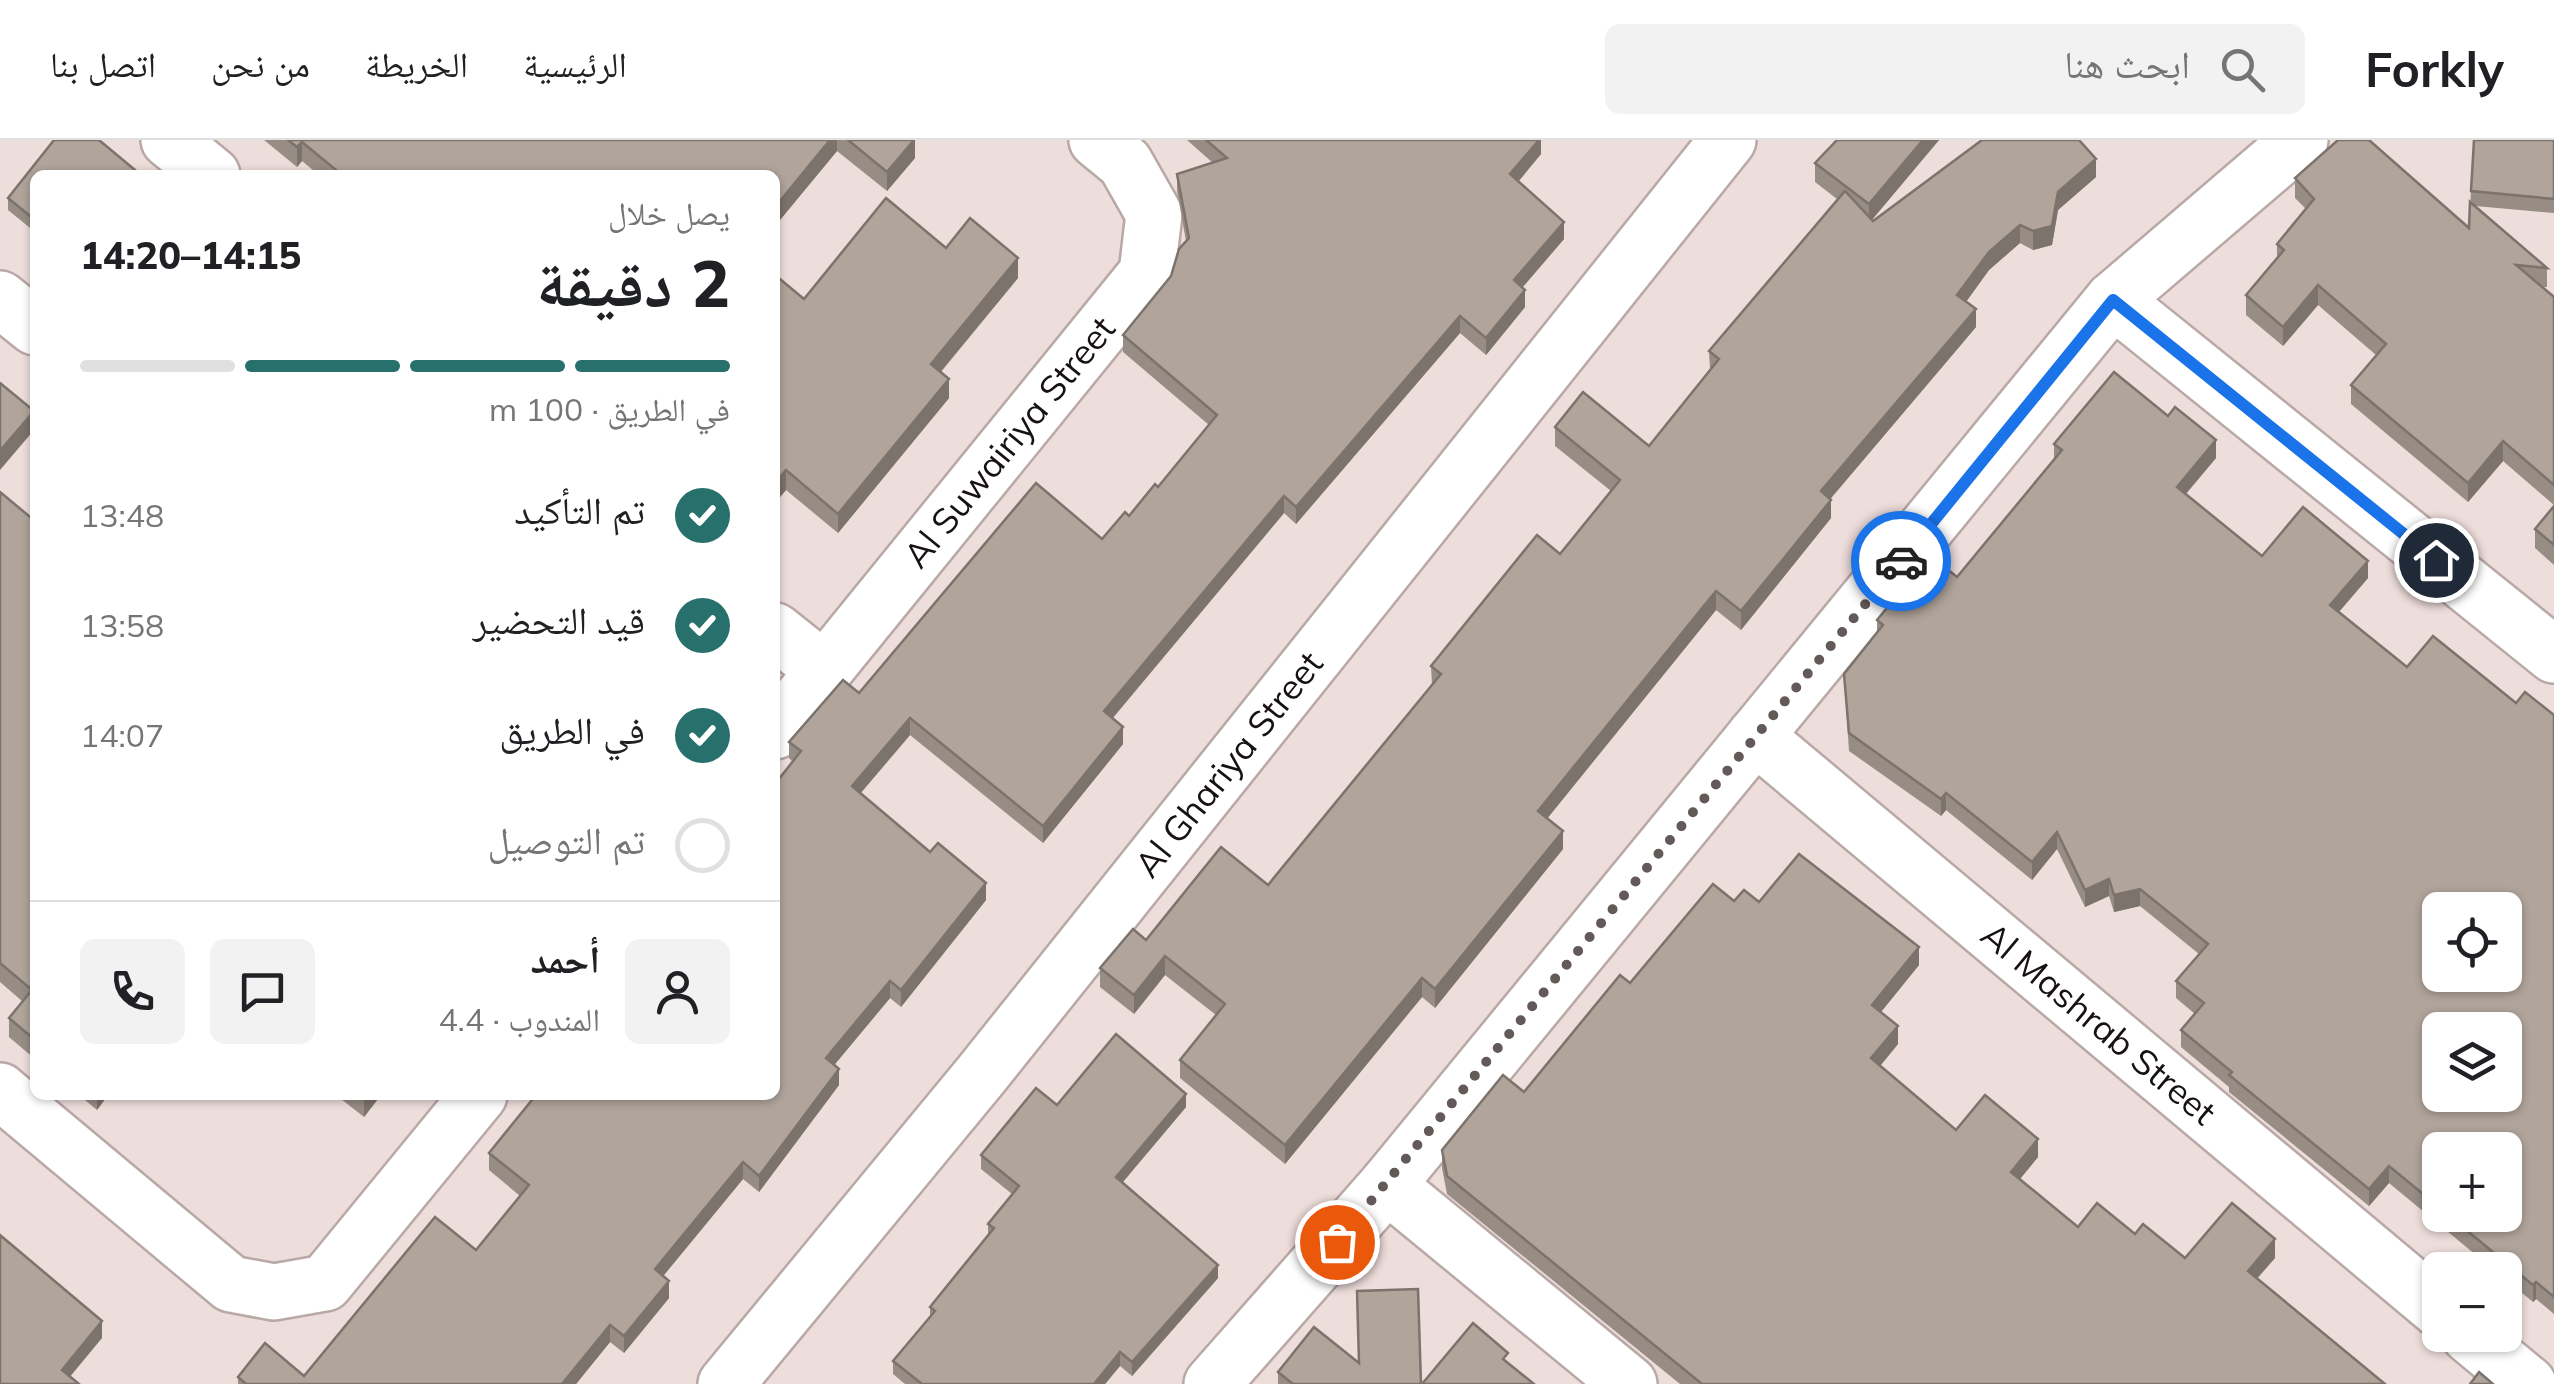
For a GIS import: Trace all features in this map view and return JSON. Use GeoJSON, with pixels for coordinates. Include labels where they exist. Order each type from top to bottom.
{"type":"FeatureCollection","features":[{"type":"Feature","properties":{"kind":"street"},"geometry":{"type":"LineString","coordinates":[[169,140],[206,170]]}},
{"type":"Feature","properties":{"kind":"street","name":"Al Suwairiya Street"},"geometry":{"type":"LineString","coordinates":[[780,725],[1147,273],[1154,214],[1124,163],[1097,140]]}},
{"type":"Feature","properties":{"kind":"street","name":"Al Ghariya Street"},"geometry":{"type":"LineString","coordinates":[[726,1384],[1006,1044],[1728,140]]}},
{"type":"Feature","properties":{"kind":"street"},"geometry":{"type":"LineString","coordinates":[[1212,1384],[1387,1185],[2113,300],[2300,140]]}},
{"type":"Feature","properties":{"kind":"street"},"geometry":{"type":"LineString","coordinates":[[0,299],[30,323]]}},
{"type":"Feature","properties":{"kind":"street"},"geometry":{"type":"LineString","coordinates":[[2113,300],[2554,655]]}},
{"type":"Feature","properties":{"kind":"street"},"geometry":{"type":"LineString","coordinates":[[780,634],[824,670]]}},
{"type":"Feature","properties":{"kind":"street","name":"Al Mashrab Street"},"geometry":{"type":"LineString","coordinates":[[1755,736],[2422,1295]]}},
{"type":"Feature","properties":{"kind":"street"},"geometry":{"type":"LineString","coordinates":[[0,1090],[232,1284],[274,1292],[325,1283],[475,1100]]}},
{"type":"Feature","properties":{"kind":"street"},"geometry":{"type":"LineString","coordinates":[[1387,1185],[1630,1384]]}},
{"type":"Feature","properties":{"kind":"street"},"geometry":{"type":"LineString","coordinates":[[2490,1352],[2528,1384]]}},
{"type":"Feature","properties":{"kind":"building"},"geometry":{"type":"Polygon","coordinates":[[[54,140],[99,140],[135,170],[30,170],[54,140]]]}},
{"type":"Feature","properties":{"kind":"building"},"geometry":{"type":"Polygon","coordinates":[[[288,140],[830,140],[780,201],[780,170],[336,170],[302,142],[297,147],[288,140]]]}},
{"type":"Feature","properties":{"kind":"building"},"geometry":{"type":"Polygon","coordinates":[[[848,140],[914,140],[887,172],[848,140]]]}},
{"type":"Feature","properties":{"kind":"building"},"geometry":{"type":"Polygon","coordinates":[[[1206,140],[1539,140],[1510,174],[1564,222],[1514,280],[1525,290],[1486,338],[1460,316],[1296,507],[1284,496],[1104,711],[1123,727],[1043,826],[910,718],[852,786],[930,852],[938,843],[986,883],[901,990],[890,981],[826,1058],[839,1069],[759,1176],[743,1162],[655,1269],[669,1281],[624,1336],[610,1325],[562,1384],[246,1384],[238,1377],[265,1343],[304,1376],[435,1217],[476,1250],[529,1185],[489,1153],[532,1100],[780,1100],[780,778],[801,751],[789,742],[843,680],[859,693],[1036,483],[1102,539],[1125,512],[1129,516],[1155,484],[1158,487],[1217,415],[1123,335],[1171,276],[1179,249],[1189,238],[1177,174],[1227,158],[1206,140]]]}},
{"type":"Feature","properties":{"kind":"building"},"geometry":{"type":"Polygon","coordinates":[[[1837,140],[1923,140],[1869,204],[1815,163],[1837,140]]]}},
{"type":"Feature","properties":{"kind":"building"},"geometry":{"type":"Polygon","coordinates":[[[1982,140],[2079,140],[2096,159],[2058,192],[2052,226],[2033,231],[2020,225],[1989,252],[1957,295],[1976,309],[1821,491],[1831,500],[1741,611],[1716,591],[1538,811],[1563,831],[1435,989],[1422,978],[1285,1145],[1180,1060],[1225,1004],[1165,956],[1134,995],[1100,968],[1133,929],[1146,940],[1221,847],[1268,885],[1441,674],[1431,666],[1537,535],[1560,554],[1620,480],[1555,427],[1583,392],[1649,446],[1719,359],[1709,351],[1845,191],[1873,221],[1982,140]]]}},
{"type":"Feature","properties":{"kind":"building"},"geometry":{"type":"Polygon","coordinates":[[[2338,140],[2369,140],[2469,228],[2470,202],[2547,268],[2516,265],[2554,297],[2554,485],[2503,441],[2468,483],[2351,385],[2386,344],[2318,285],[2283,327],[2246,295],[2284,250],[2277,244],[2314,199],[2295,178],[2338,140]]]}},
{"type":"Feature","properties":{"kind":"building"},"geometry":{"type":"Polygon","coordinates":[[[2474,140],[2554,140],[2554,199],[2471,191],[2474,140]]]}},
{"type":"Feature","properties":{"kind":"building"},"geometry":{"type":"Polygon","coordinates":[[[30,170],[30,216],[8,198],[30,170]]]}},
{"type":"Feature","properties":{"kind":"building"},"geometry":{"type":"Polygon","coordinates":[[[886,198],[946,248],[970,218],[1018,258],[931,364],[949,379],[838,514],[786,470],[780,477],[780,279],[804,299],[886,198]]]}},
{"type":"Feature","properties":{"kind":"building"},"geometry":{"type":"Polygon","coordinates":[[[2114,372],[2168,416],[2175,407],[2216,440],[2177,487],[2262,556],[2303,507],[2368,561],[2330,605],[2407,667],[2433,636],[2516,703],[2525,692],[2554,715],[2554,1297],[2522,1276],[2522,1252],[2493,1252],[2469,1232],[2522,1232],[2522,1132],[2422,1132],[2422,1193],[2389,1166],[2369,1189],[2229,1075],[2232,1072],[2181,1030],[2204,1003],[2176,981],[2208,944],[2140,889],[2114,895],[2109,879],[2085,890],[2057,832],[2032,862],[1946,793],[1941,799],[1849,733],[1844,674],[1883,625],[1877,620],[1930,555],[1957,577],[2062,450],[2054,444],[2114,372]]]}},
{"type":"Feature","properties":{"kind":"building"},"geometry":{"type":"Polygon","coordinates":[[[0,383],[30,408],[30,416],[0,451],[0,383]]]}},
{"type":"Feature","properties":{"kind":"building"},"geometry":{"type":"Polygon","coordinates":[[[0,492],[30,517],[30,988],[0,963],[0,492]]]}},
{"type":"Feature","properties":{"kind":"building"},"geometry":{"type":"Polygon","coordinates":[[[2554,506],[2554,545],[2535,529],[2554,506]]]}},
{"type":"Feature","properties":{"kind":"building"},"geometry":{"type":"Polygon","coordinates":[[[1799,854],[1919,947],[1872,1005],[1898,1026],[1871,1058],[1956,1130],[1985,1095],[2038,1139],[2011,1172],[2078,1227],[2097,1203],[2135,1234],[2143,1224],[2185,1258],[2232,1203],[2275,1239],[2248,1271],[2385,1384],[1702,1384],[1447,1176],[1442,1150],[1503,1075],[1524,1092],[1620,975],[1630,983],[1713,884],[1734,901],[1744,890],[1759,902],[1799,854]]]}},
{"type":"Feature","properties":{"kind":"building"},"geometry":{"type":"Polygon","coordinates":[[[30,992],[30,1036],[9,1018],[30,992]]]}},
{"type":"Feature","properties":{"kind":"building"},"geometry":{"type":"Polygon","coordinates":[[[1116,1034],[1186,1094],[1116,1177],[1218,1265],[1132,1362],[1120,1352],[1094,1384],[922,1384],[893,1361],[935,1311],[930,1307],[994,1228],[988,1224],[1019,1186],[981,1155],[1036,1088],[1057,1105],[1116,1034]]]}},
{"type":"Feature","properties":{"kind":"building"},"geometry":{"type":"Polygon","coordinates":[[[0,1235],[102,1321],[62,1370],[79,1384],[0,1384],[0,1235]]]}},
{"type":"Feature","properties":{"kind":"building"},"geometry":{"type":"Polygon","coordinates":[[[1418,1289],[1421,1384],[1293,1384],[1278,1372],[1314,1327],[1359,1363],[1357,1291],[1418,1289]]]}},
{"type":"Feature","properties":{"kind":"building"},"geometry":{"type":"Polygon","coordinates":[[[1473,1323],[1508,1353],[1503,1359],[1534,1384],[1422,1384],[1473,1323]]]}},
{"type":"Feature","properties":{"kind":"building"},"geometry":{"type":"Polygon","coordinates":[[[2479,1372],[2493,1384],[2470,1384],[2479,1372]]]}},
{"type":"Feature","properties":{"kind":"way so far"},"geometry":{"type":"LineString","coordinates":[[1337,1242],[1901,561]]}},
{"type":"Feature","properties":{"kind":"route"},"geometry":{"type":"LineString","coordinates":[[1901,561],[2113,300],[2436,560]]}}]}
